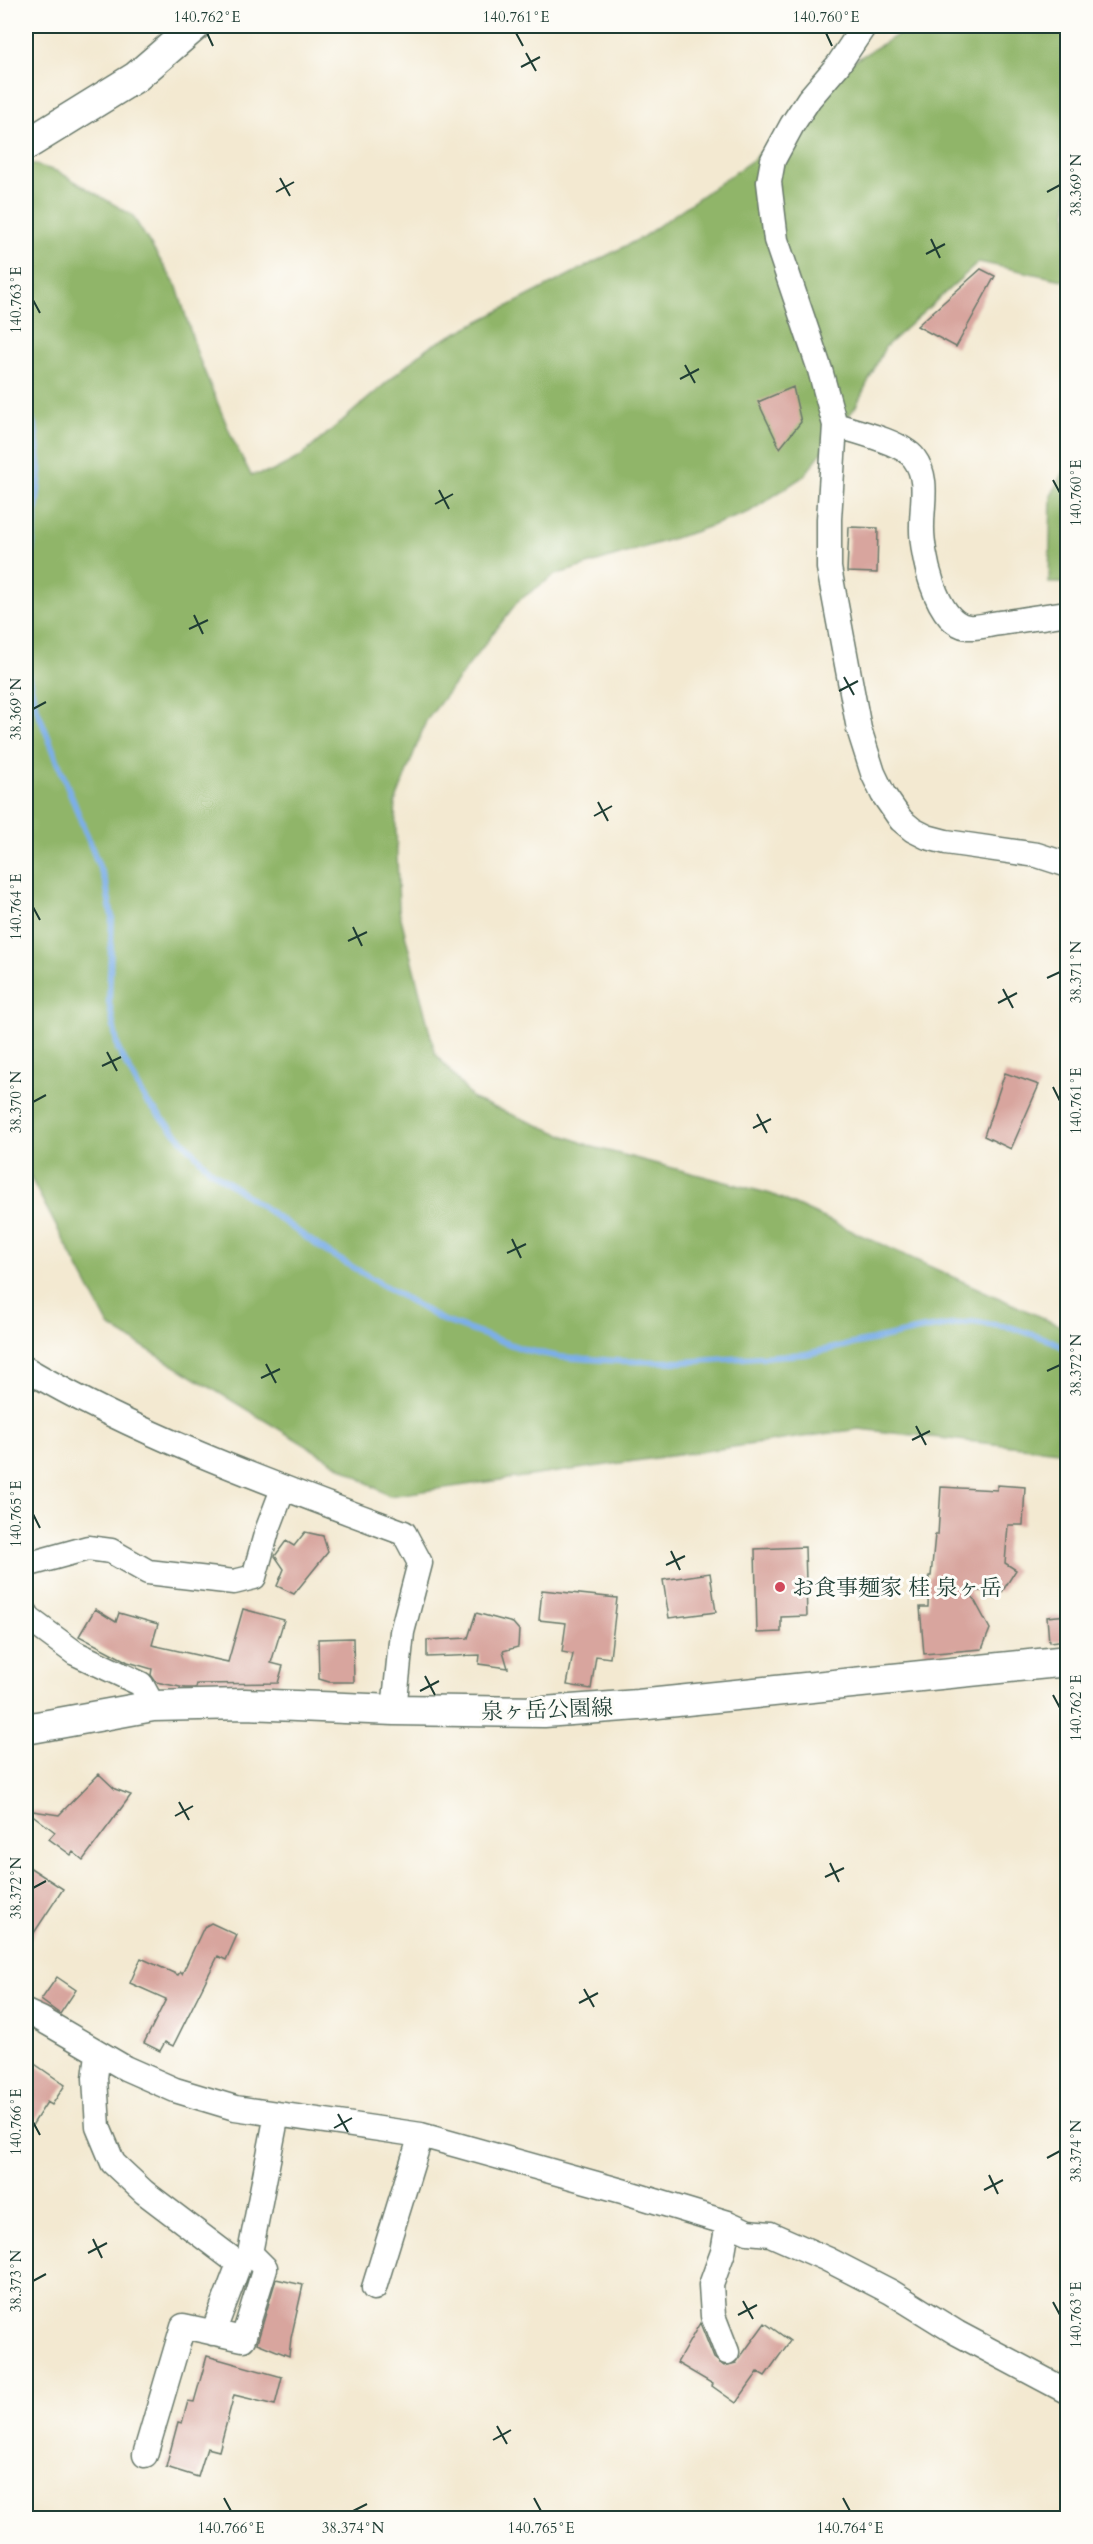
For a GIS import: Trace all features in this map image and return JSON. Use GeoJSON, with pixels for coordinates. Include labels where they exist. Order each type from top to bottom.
{"type":"FeatureCollection","features":[{"type":"Feature","properties":{"kind":"main road"},"geometry":{"type":"LineString","coordinates":[[26,146],[136,77],[195,26]]}},
{"type":"Feature","properties":{"kind":"main road","name":"泉ヶ岳公園線"},"geometry":{"type":"LineString","coordinates":[[26,1729],[153,1706],[244,1704],[394,1710],[544,1712],[626,1706],[1068,1661]]}},
{"type":"Feature","properties":{"kind":"street"},"geometry":{"type":"LineString","coordinates":[[864,26],[838,66],[809,99],[792,125],[773,160],[769,182],[776,240],[820,370],[835,425],[829,519],[829,568],[859,729],[873,773],[883,794],[901,820],[927,837],[1037,855],[1068,865]]}},
{"type":"Feature","properties":{"kind":"street"},"geometry":{"type":"LineString","coordinates":[[835,425],[891,444],[914,457],[922,472],[924,483],[922,525],[927,570],[945,611],[951,618],[967,627],[1068,613]]}},
{"type":"Feature","properties":{"kind":"street"},"geometry":{"type":"LineString","coordinates":[[26,1369],[73,1396],[284,1489],[404,1533],[420,1563],[402,1632],[394,1710]]}},
{"type":"Feature","properties":{"kind":"street"},"geometry":{"type":"LineString","coordinates":[[26,1565],[88,1548],[111,1551],[148,1572],[234,1582],[254,1577],[267,1531],[284,1489]]}},
{"type":"Feature","properties":{"kind":"street"},"geometry":{"type":"LineString","coordinates":[[26,1613],[29,1619],[75,1653],[141,1683],[153,1706]]}},
{"type":"Feature","properties":{"kind":"street"},"geometry":{"type":"LineString","coordinates":[[26,2012],[98,2054],[175,2090],[235,2108],[421,2135],[728,2223],[748,2232],[770,2234],[827,2259],[891,2292],[957,2333],[1068,2392]]}},
{"type":"Feature","properties":{"kind":"street"},"geometry":{"type":"LineString","coordinates":[[98,2054],[95,2078],[98,2127],[113,2163],[144,2192],[239,2264],[213,2333]]}},
{"type":"Feature","properties":{"kind":"street"},"geometry":{"type":"LineString","coordinates":[[145,2456],[183,2326],[243,2339],[264,2268],[250,2253],[278,2114]]}},
{"type":"Feature","properties":{"kind":"street"},"geometry":{"type":"LineString","coordinates":[[374,2288],[421,2135]]}},
{"type":"Feature","properties":{"kind":"street"},"geometry":{"type":"LineString","coordinates":[[727,2352],[713,2316],[711,2285],[723,2252],[728,2223]]}},
{"type":"Feature","properties":{"kind":"green space"},"geometry":{"type":"Polygon","coordinates":[[[912,26],[1067,26],[1067,281],[979,262],[885,347],[856,406],[804,476],[749,512],[694,532],[555,575],[518,601],[426,721],[395,803],[399,910],[435,1053],[473,1099],[593,1147],[771,1194],[1067,1329],[1067,1452],[859,1429],[389,1496],[109,1326],[26,1169],[26,162],[59,172],[132,215],[177,287],[198,356],[233,440],[251,475],[271,472],[300,457],[427,348],[641,238],[754,159],[834,73],[912,26]]]}},
{"type":"Feature","properties":{"kind":"green space"},"geometry":{"type":"Polygon","coordinates":[[[1067,466],[1067,583],[1049,583],[1051,496],[1067,466]]]}},
{"type":"Feature","properties":{"kind":"building"},"geometry":{"type":"Polygon","coordinates":[[[981,269],[995,276],[956,347],[917,326],[981,269]]]}},
{"type":"Feature","properties":{"kind":"building"},"geometry":{"type":"Polygon","coordinates":[[[793,387],[801,422],[780,448],[758,402],[793,387]]]}},
{"type":"Feature","properties":{"kind":"building"},"geometry":{"type":"Polygon","coordinates":[[[849,527],[878,528],[877,573],[847,572],[849,527]]]}},
{"type":"Feature","properties":{"kind":"building"},"geometry":{"type":"Polygon","coordinates":[[[1005,1073],[1039,1085],[1011,1149],[984,1136],[1005,1073]]]}},
{"type":"Feature","properties":{"kind":"building"},"geometry":{"type":"Polygon","coordinates":[[[997,1485],[1025,1487],[1023,1525],[1008,1525],[1005,1563],[1016,1570],[1002,1592],[969,1590],[990,1629],[982,1649],[924,1654],[920,1607],[928,1607],[929,1576],[931,1576],[935,1535],[938,1535],[941,1487],[997,1490],[997,1485]]]}},
{"type":"Feature","properties":{"kind":"building"},"geometry":{"type":"Polygon","coordinates":[[[305,1532],[323,1536],[328,1552],[294,1594],[277,1586],[284,1569],[275,1556],[286,1541],[294,1546],[305,1532]]]}},
{"type":"Feature","properties":{"kind":"building"},"geometry":{"type":"Polygon","coordinates":[[[805,1547],[807,1616],[781,1617],[781,1632],[757,1633],[755,1549],[805,1547]]]}},
{"type":"Feature","properties":{"kind":"building"},"geometry":{"type":"Polygon","coordinates":[[[710,1573],[716,1612],[669,1618],[663,1580],[710,1573]]]}},
{"type":"Feature","properties":{"kind":"building"},"geometry":{"type":"Polygon","coordinates":[[[542,1590],[617,1598],[610,1658],[596,1656],[591,1689],[567,1685],[573,1654],[562,1652],[566,1623],[539,1620],[542,1590]]]}},
{"type":"Feature","properties":{"kind":"building"},"geometry":{"type":"Polygon","coordinates":[[[95,1609],[116,1622],[119,1613],[158,1624],[152,1645],[228,1662],[243,1609],[284,1620],[271,1663],[283,1666],[278,1683],[197,1684],[196,1688],[185,1688],[156,1682],[151,1675],[152,1669],[128,1662],[79,1636],[95,1609]]]}},
{"type":"Feature","properties":{"kind":"building"},"geometry":{"type":"Polygon","coordinates":[[[476,1613],[513,1623],[519,1630],[518,1647],[503,1651],[508,1668],[479,1664],[480,1655],[427,1657],[427,1640],[468,1638],[476,1613]]]}},
{"type":"Feature","properties":{"kind":"building"},"geometry":{"type":"Polygon","coordinates":[[[1068,1615],[1068,1640],[1049,1642],[1047,1617],[1068,1615]]]}},
{"type":"Feature","properties":{"kind":"building"},"geometry":{"type":"Polygon","coordinates":[[[353,1638],[354,1682],[329,1682],[319,1679],[318,1639],[353,1638]]]}},
{"type":"Feature","properties":{"kind":"building"},"geometry":{"type":"Polygon","coordinates":[[[99,1774],[115,1789],[131,1795],[83,1860],[73,1852],[71,1855],[49,1839],[55,1832],[26,1810],[59,1815],[99,1774]]]}},
{"type":"Feature","properties":{"kind":"building"},"geometry":{"type":"Polygon","coordinates":[[[26,1865],[63,1889],[26,1945],[26,1865]]]}},
{"type":"Feature","properties":{"kind":"building"},"geometry":{"type":"Polygon","coordinates":[[[211,1923],[237,1935],[226,1960],[218,1956],[173,2046],[165,2042],[160,2051],[144,2043],[166,1999],[130,1983],[141,1958],[178,1975],[180,1972],[182,1974],[204,1927],[211,1923]]]}},
{"type":"Feature","properties":{"kind":"building"},"geometry":{"type":"Polygon","coordinates":[[[57,1977],[76,1990],[60,2014],[41,2000],[57,1977]]]}},
{"type":"Feature","properties":{"kind":"building"},"geometry":{"type":"Polygon","coordinates":[[[26,2058],[65,2085],[52,2105],[47,2102],[26,2135],[26,2058]]]}},
{"type":"Feature","properties":{"kind":"building"},"geometry":{"type":"Polygon","coordinates":[[[276,2279],[303,2285],[289,2356],[257,2343],[276,2279]]]}},
{"type":"Feature","properties":{"kind":"building"},"geometry":{"type":"Polygon","coordinates":[[[700,2323],[714,2358],[724,2366],[736,2363],[765,2323],[790,2341],[765,2376],[758,2372],[736,2403],[712,2386],[713,2384],[677,2363],[700,2323]]]}},
{"type":"Feature","properties":{"kind":"building"},"geometry":{"type":"Polygon","coordinates":[[[207,2356],[282,2377],[275,2405],[234,2395],[219,2451],[207,2448],[198,2477],[166,2467],[178,2422],[182,2423],[188,2401],[194,2402],[207,2356]]]}},
{"type":"Feature","properties":{"kind":"waterway"},"geometry":{"type":"LineString","coordinates":[[26,408],[35,427],[40,471],[26,606]]}},
{"type":"Feature","properties":{"kind":"waterway"},"geometry":{"type":"LineString","coordinates":[[26,667],[35,704],[106,884],[112,917],[109,1002],[118,1049],[146,1101],[210,1170],[327,1252],[442,1320],[526,1350],[560,1357],[682,1362],[806,1354],[924,1329],[972,1322],[1010,1327],[1052,1341],[1068,1350]]}},
{"type":"Feature","properties":{"kind":"place","name":"お食事麺家 桂 泉ヶ岳"},"geometry":{"type":"Point","coordinates":[780,1587]}}]}
